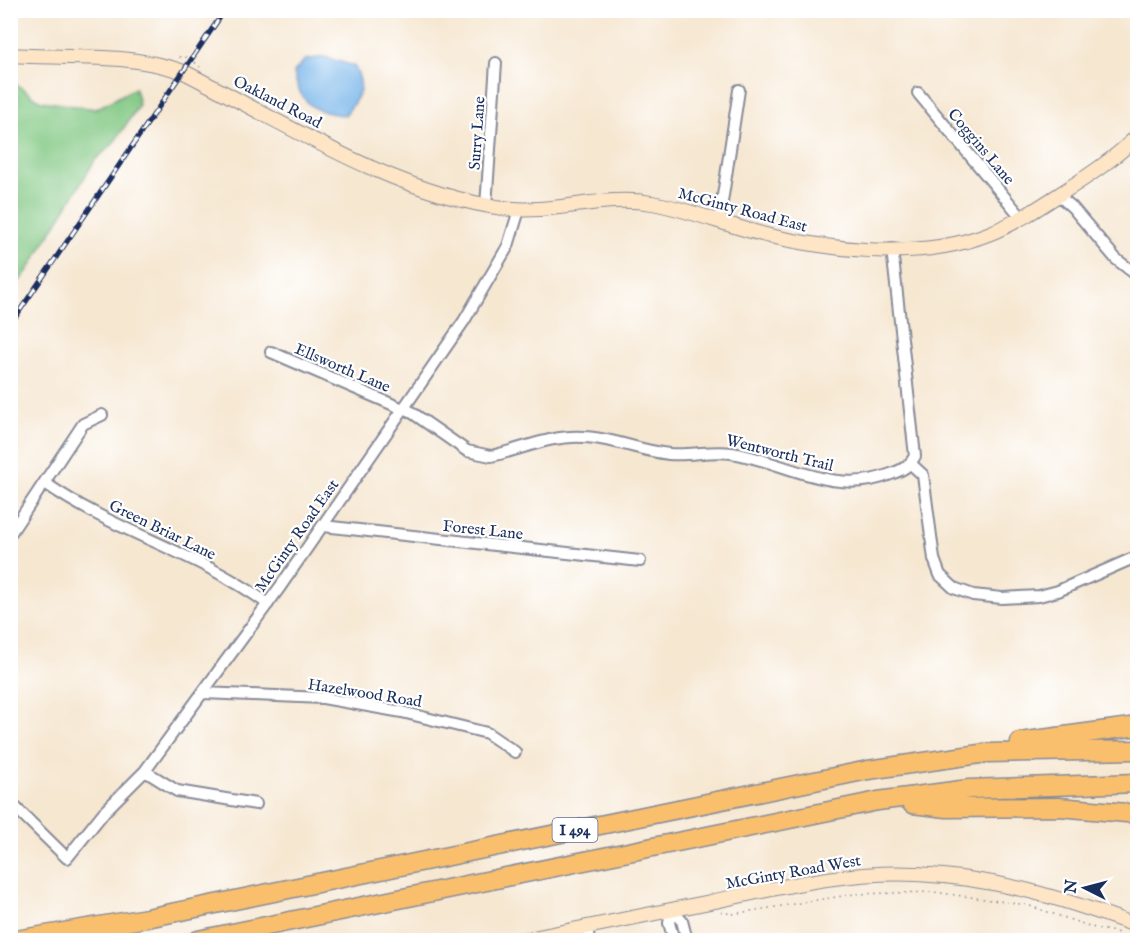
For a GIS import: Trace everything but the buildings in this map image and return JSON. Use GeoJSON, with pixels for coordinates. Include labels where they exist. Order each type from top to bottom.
{"type":"FeatureCollection","features":[{"type":"Feature","properties":{"kind":"highway"},"geometry":{"type":"LineString","coordinates":[[987,753],[1020,742],[1137,726]]}},
{"type":"Feature","properties":{"kind":"highway","name":"I 494"},"geometry":{"type":"LineString","coordinates":[[16,940],[147,918],[867,770],[987,753],[1137,750]]}},
{"type":"Feature","properties":{"kind":"highway","name":"I 494"},"geometry":{"type":"LineString","coordinates":[[198,940],[878,801],[969,789],[1137,783]]}},
{"type":"Feature","properties":{"kind":"highway"},"geometry":{"type":"LineString","coordinates":[[878,801],[947,807],[1015,806],[1099,809],[1137,814]]}},
{"type":"Feature","properties":{"kind":"street","name":"Oakland Road"},"geometry":{"type":"LineString","coordinates":[[10,55],[118,58],[159,63],[184,72],[373,168],[430,191],[486,206],[522,210]]}},
{"type":"Feature","properties":{"kind":"street","name":"Surry Lane"},"geometry":{"type":"LineString","coordinates":[[486,206],[496,63]]}},
{"type":"Feature","properties":{"kind":"street"},"geometry":{"type":"LineString","coordinates":[[719,222],[739,90]]}},
{"type":"Feature","properties":{"kind":"street","name":"Coggins Lane"},"geometry":{"type":"LineString","coordinates":[[918,93],[1022,218]]}},
{"type":"Feature","properties":{"kind":"street","name":"McGinty Road East"},"geometry":{"type":"LineString","coordinates":[[10,802],[67,858],[105,812],[145,771],[268,604],[464,321],[508,246],[522,210],[619,200],[650,202],[769,236],[813,244],[892,249],[932,248],[987,235],[1022,218],[1104,164],[1137,135]]}},
{"type":"Feature","properties":{"kind":"street"},"geometry":{"type":"LineString","coordinates":[[1058,195],[1072,207],[1116,259],[1137,276]]}},
{"type":"Feature","properties":{"kind":"street"},"geometry":{"type":"LineString","coordinates":[[892,249],[914,448],[911,464],[923,475],[934,559],[940,575],[954,588],[973,595],[1002,598],[1039,596],[1058,591],[1137,556]]}},
{"type":"Feature","properties":{"kind":"street","name":"Ellsworth Lane"},"geometry":{"type":"LineString","coordinates":[[271,352],[404,408]]}},
{"type":"Feature","properties":{"kind":"street","name":"Wentworth Trail"},"geometry":{"type":"LineString","coordinates":[[404,408],[467,451],[484,456],[565,437],[581,436],[665,453],[710,451],[733,453],[837,483],[860,482],[883,477],[911,464]]}},
{"type":"Feature","properties":{"kind":"street"},"geometry":{"type":"LineString","coordinates":[[10,534],[83,424],[102,415]]}},
{"type":"Feature","properties":{"kind":"street","name":"Green Briar Lane"},"geometry":{"type":"LineString","coordinates":[[45,483],[82,506],[203,564],[268,604]]}},
{"type":"Feature","properties":{"kind":"street","name":"Forest Lane"},"geometry":{"type":"LineString","coordinates":[[322,526],[640,561]]}},
{"type":"Feature","properties":{"kind":"street","name":"Hazelwood Road"},"geometry":{"type":"LineString","coordinates":[[203,693],[323,698],[402,712],[487,733],[516,752]]}},
{"type":"Feature","properties":{"kind":"street"},"geometry":{"type":"LineString","coordinates":[[145,771],[177,791],[256,804]]}},
{"type":"Feature","properties":{"kind":"street","name":"McGinty Road West"},"geometry":{"type":"LineString","coordinates":[[523,940],[588,934],[671,910],[823,880],[869,874],[916,874],[1008,884],[1053,896],[1132,930]]}},
{"type":"Feature","properties":{"kind":"street"},"geometry":{"type":"LineString","coordinates":[[671,910],[669,923],[674,940]]}},
{"type":"Feature","properties":{"kind":"street"},"geometry":{"type":"LineString","coordinates":[[671,910],[682,921],[687,940]]}},
{"type":"Feature","properties":{"kind":"path"},"geometry":{"type":"LineString","coordinates":[[718,912],[733,914],[854,894],[934,892],[1027,905],[1095,928],[1132,930]]}},
{"type":"Feature","properties":{"kind":"green space"},"geometry":{"type":"Polygon","coordinates":[[[11,81],[41,101],[96,109],[135,88],[139,105],[113,144],[95,160],[28,270],[11,292],[11,81]]]}},
{"type":"Feature","properties":{"kind":"water"},"geometry":{"type":"Polygon","coordinates":[[[324,57],[354,66],[358,74],[360,92],[345,115],[317,109],[304,99],[296,83],[294,72],[305,60],[324,57]]]}},
{"type":"Feature","properties":{"kind":"railway"},"geometry":{"type":"LineString","coordinates":[[10,325],[225,10]]}}]}
